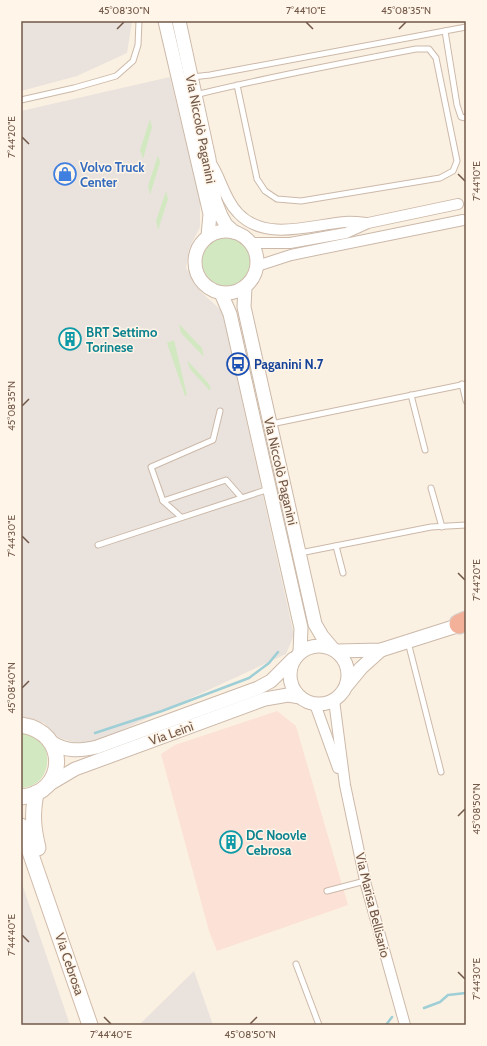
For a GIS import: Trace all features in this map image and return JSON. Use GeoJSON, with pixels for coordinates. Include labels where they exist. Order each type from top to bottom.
{"type":"FeatureCollection","features":[{"type":"Feature","properties":{"kind":"main road"},"geometry":{"type":"LineString","coordinates":[[21,725],[32,726],[43,732],[51,742]]}},
{"type":"Feature","properties":{"kind":"main road","name":"Via Cebrosa"},"geometry":{"type":"LineString","coordinates":[[51,742],[55,750],[56,767],[54,776],[42,790],[32,812],[32,825],[49,904],[90,1025]]}},
{"type":"Feature","properties":{"kind":"main road"},"geometry":{"type":"LineString","coordinates":[[21,796],[42,790]]}},
{"type":"Feature","properties":{"kind":"main road","name":"Via Cebrosa"},"geometry":{"type":"LineString","coordinates":[[21,826],[43,892],[49,904]]}},
{"type":"Feature","properties":{"kind":"street","name":"Via Niccolò Paganini"},"geometry":{"type":"LineString","coordinates":[[165,21],[210,214],[208,236]]}},
{"type":"Feature","properties":{"kind":"street","name":"Via Niccolò Paganini"},"geometry":{"type":"LineString","coordinates":[[179,21],[209,159],[215,201],[226,225],[234,232]]}},
{"type":"Feature","properties":{"kind":"street"},"geometry":{"type":"LineString","coordinates":[[209,159],[217,172],[225,196],[238,214],[254,225],[278,230],[300,229],[346,222],[368,223]]}},
{"type":"Feature","properties":{"kind":"street"},"geometry":{"type":"LineString","coordinates":[[251,243],[290,243],[346,233],[368,223],[458,204]]}},
{"type":"Feature","properties":{"kind":"street"},"geometry":{"type":"LineString","coordinates":[[257,266],[291,255],[463,220]]}},
{"type":"Feature","properties":{"kind":"street"},"geometry":{"type":"LineString","coordinates":[[225,231],[234,232],[244,236],[251,243],[256,254],[257,266],[253,278],[245,287],[230,293],[221,293],[207,286],[197,274],[195,264],[196,254],[200,244],[208,236],[225,231]]}},
{"type":"Feature","properties":{"kind":"street","name":"Via Niccolò Paganini"},"geometry":{"type":"LineString","coordinates":[[245,287],[244,307],[315,624],[322,636],[335,650]]}},
{"type":"Feature","properties":{"kind":"street","name":"Via Niccolò Paganini"},"geometry":{"type":"LineString","coordinates":[[221,293],[230,314],[301,628],[297,656]]}},
{"type":"Feature","properties":{"kind":"street"},"geometry":{"type":"LineString","coordinates":[[381,650],[361,668],[347,685],[342,694],[325,704],[316,704],[300,698],[292,688],[289,678],[290,668],[297,656],[308,647],[318,645],[335,650],[381,650],[464,623]]}},
{"type":"Feature","properties":{"kind":"street"},"geometry":{"type":"LineString","coordinates":[[335,650],[343,658],[347,666],[349,676],[347,685]]}},
{"type":"Feature","properties":{"kind":"street","name":"Via Leinì"},"geometry":{"type":"LineString","coordinates":[[51,742],[68,750],[81,750],[97,747],[258,688],[271,681],[297,656]]}},
{"type":"Feature","properties":{"kind":"street","name":"Via Leinì"},"geometry":{"type":"LineString","coordinates":[[42,790],[75,769],[265,699],[288,695],[300,698]]}},
{"type":"Feature","properties":{"kind":"street","name":"Via Marisa Bellisario"},"geometry":{"type":"LineString","coordinates":[[334,700],[344,785],[365,881],[405,1025]]}},
{"type":"Feature","properties":{"kind":"street","name":"Via Marisa Bellisario"},"geometry":{"type":"LineString","coordinates":[[316,704],[344,785]]}},
{"type":"Feature","properties":{"kind":"lane"},"geometry":{"type":"LineString","coordinates":[[21,100],[74,88],[116,76],[133,61],[138,45],[139,21]]}},
{"type":"Feature","properties":{"kind":"lane"},"geometry":{"type":"LineString","coordinates":[[191,77],[210,75],[466,27]]}},
{"type":"Feature","properties":{"kind":"lane"},"geometry":{"type":"LineString","coordinates":[[445,31],[456,105],[461,117],[466,118]]}},
{"type":"Feature","properties":{"kind":"lane"},"geometry":{"type":"LineString","coordinates":[[195,95],[238,85],[416,49],[429,50],[436,58],[457,162],[453,171],[440,178],[301,201],[277,199],[265,191],[257,179],[238,85]]}},
{"type":"Feature","properties":{"kind":"lane"},"geometry":{"type":"LineString","coordinates":[[270,424],[464,384],[466,401]]}},
{"type":"Feature","properties":{"kind":"lane"},"geometry":{"type":"LineString","coordinates":[[411,395],[425,450]]}},
{"type":"Feature","properties":{"kind":"lane"},"geometry":{"type":"LineString","coordinates":[[180,517],[163,501],[151,467],[213,440],[220,411]]}},
{"type":"Feature","properties":{"kind":"lane"},"geometry":{"type":"LineString","coordinates":[[163,501],[226,480],[241,497]]}},
{"type":"Feature","properties":{"kind":"lane"},"geometry":{"type":"LineString","coordinates":[[431,488],[442,527]]}},
{"type":"Feature","properties":{"kind":"lane"},"geometry":{"type":"LineString","coordinates":[[98,545],[241,497],[270,489]]}},
{"type":"Feature","properties":{"kind":"lane"},"geometry":{"type":"LineString","coordinates":[[299,553],[431,527],[466,525]]}},
{"type":"Feature","properties":{"kind":"lane"},"geometry":{"type":"LineString","coordinates":[[336,546],[343,573]]}},
{"type":"Feature","properties":{"kind":"lane"},"geometry":{"type":"LineString","coordinates":[[408,641],[441,772]]}},
{"type":"Feature","properties":{"kind":"lane"},"geometry":{"type":"LineString","coordinates":[[327,891],[365,881]]}},
{"type":"Feature","properties":{"kind":"lane"},"geometry":{"type":"LineString","coordinates":[[296,964],[319,1025]]}},
{"type":"Feature","properties":{"kind":"shaded area"},"geometry":{"type":"Polygon","coordinates":[[[21,21],[132,21],[127,53],[77,76],[21,91],[21,21]]]}},
{"type":"Feature","properties":{"kind":"shaded area"},"geometry":{"type":"Polygon","coordinates":[[[170,77],[200,201],[200,227],[189,249],[186,268],[201,292],[222,311],[294,635],[286,654],[94,743],[74,742],[59,738],[44,723],[21,717],[21,111],[170,77]]]}},
{"type":"Feature","properties":{"kind":"shaded area"},"geometry":{"type":"Polygon","coordinates":[[[277,711],[296,726],[348,905],[217,951],[209,931],[161,754],[175,745],[277,711]]]}},
{"type":"Feature","properties":{"kind":"shaded area"},"geometry":{"type":"Polygon","coordinates":[[[21,881],[70,1025],[21,1025],[21,881]]]}},
{"type":"Feature","properties":{"kind":"shaded area"},"geometry":{"type":"Polygon","coordinates":[[[194,971],[213,1025],[139,1025],[194,971]]]}},
{"type":"Feature","properties":{"kind":"green space"},"geometry":{"type":"Polygon","coordinates":[[[150,119],[152,127],[143,159],[140,150],[150,119]]]}},
{"type":"Feature","properties":{"kind":"green space"},"geometry":{"type":"Polygon","coordinates":[[[158,155],[160,163],[150,195],[148,186],[158,155]]]}},
{"type":"Feature","properties":{"kind":"green space"},"geometry":{"type":"Polygon","coordinates":[[[166,191],[168,199],[158,230],[156,221],[166,191]]]}},
{"type":"Feature","properties":{"kind":"green space"},"geometry":{"type":"Polygon","coordinates":[[[221,238],[231,238],[243,245],[250,257],[250,267],[243,279],[231,286],[221,286],[213,282],[206,275],[202,267],[202,257],[206,249],[213,242],[221,238]]]}},
{"type":"Feature","properties":{"kind":"green space"},"geometry":{"type":"Polygon","coordinates":[[[179,324],[202,348],[204,357],[181,333],[179,324]]]}},
{"type":"Feature","properties":{"kind":"green space"},"geometry":{"type":"Polygon","coordinates":[[[174,340],[187,395],[185,396],[167,343],[174,340]]]}},
{"type":"Feature","properties":{"kind":"green space"},"geometry":{"type":"Polygon","coordinates":[[[187,360],[209,384],[211,389],[209,390],[190,369],[187,360]]]}},
{"type":"Feature","properties":{"kind":"green space"},"geometry":{"type":"Polygon","coordinates":[[[21,733],[32,735],[41,741],[46,750],[47,760],[46,770],[41,779],[32,785],[21,788],[21,733]]]}},
{"type":"Feature","properties":{"kind":"waterway"},"geometry":{"type":"LineString","coordinates":[[95,733],[162,711],[249,678],[269,663],[278,652]]}},
{"type":"Feature","properties":{"kind":"waterway"},"geometry":{"type":"LineString","coordinates":[[424,1008],[440,1002],[448,995],[466,993]]}},
{"type":"Feature","properties":{"kind":"waterway"},"geometry":{"type":"LineString","coordinates":[[386,1025],[392,1017]]}},
{"type":"Feature","properties":{"kind":"place","name":"Volvo Truck Center"},"geometry":{"type":"Point","coordinates":[65,174]}},
{"type":"Feature","properties":{"kind":"place","name":"BRT Settimo Torinese"},"geometry":{"type":"Point","coordinates":[70,339]}},
{"type":"Feature","properties":{"kind":"place","name":"Paganini N.7"},"geometry":{"type":"Point","coordinates":[238,364]}},
{"type":"Feature","properties":{"kind":"place","name":"DC Noovle Cebrosa"},"geometry":{"type":"Point","coordinates":[231,842]}}]}
